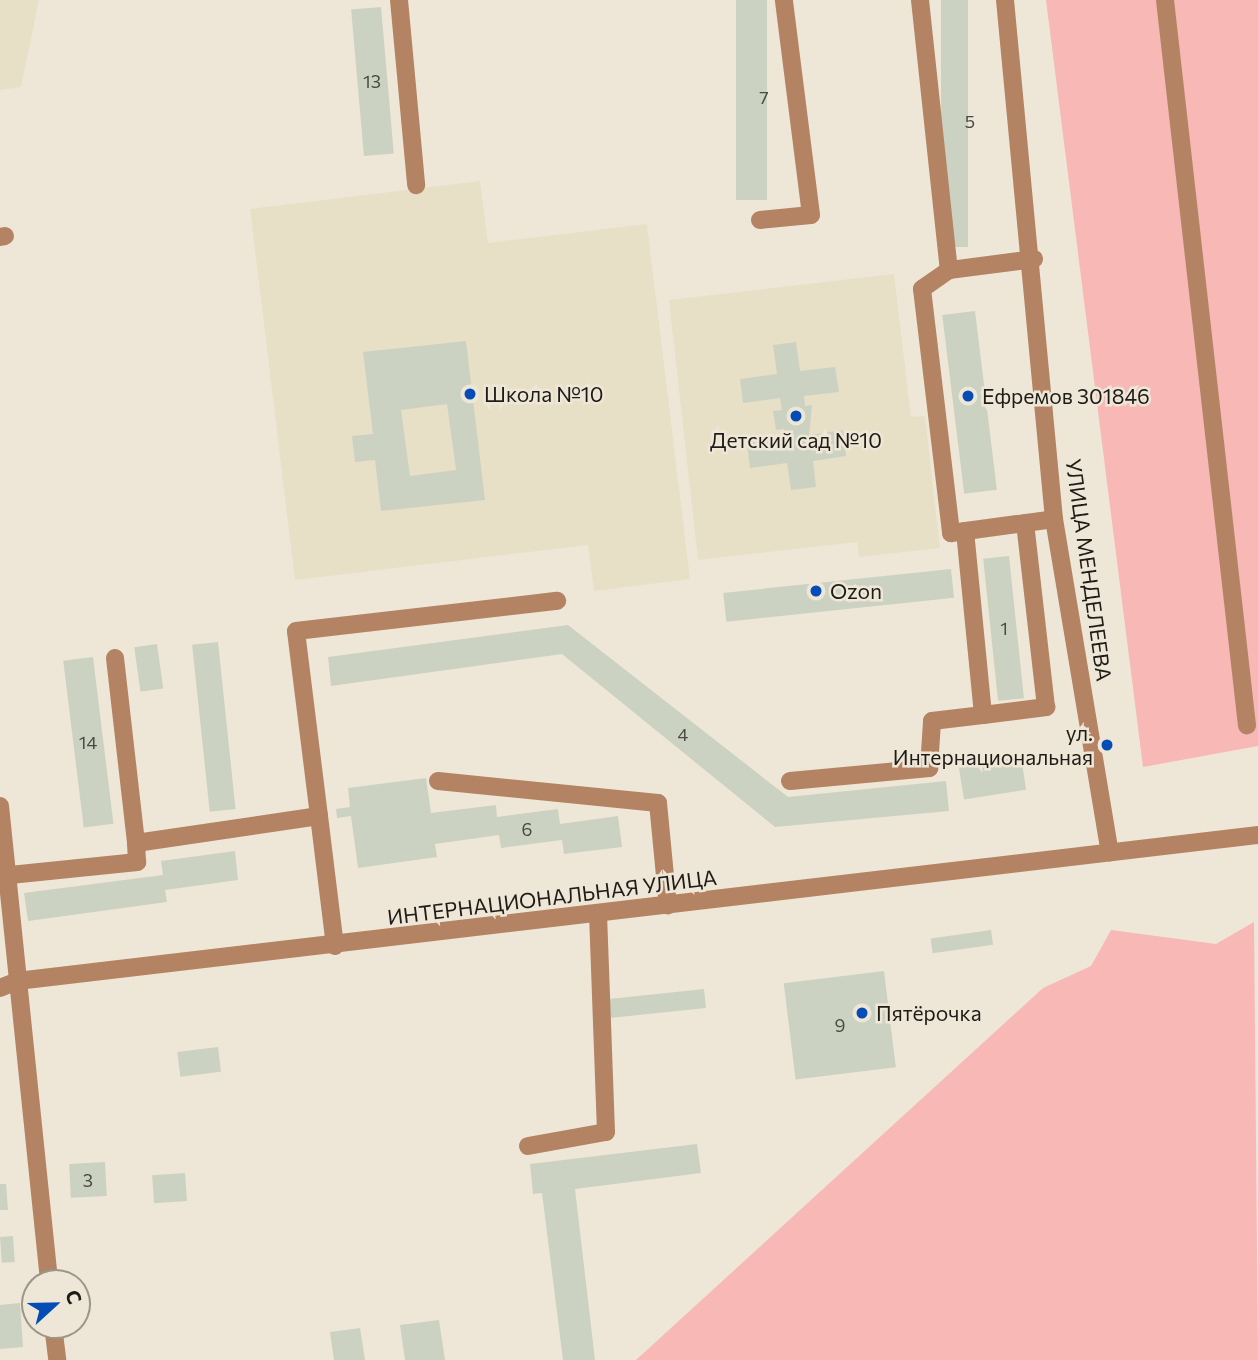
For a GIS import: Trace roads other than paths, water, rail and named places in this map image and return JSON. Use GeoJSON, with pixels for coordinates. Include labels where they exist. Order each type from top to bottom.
{"type":"FeatureCollection","features":[{"type":"Feature","properties":{"kind":"street"},"geometry":{"type":"LineString","coordinates":[[399,0],[416,185]]}},
{"type":"Feature","properties":{"kind":"street"},"geometry":{"type":"LineString","coordinates":[[760,220],[811,215],[784,0]]}},
{"type":"Feature","properties":{"kind":"street"},"geometry":{"type":"LineString","coordinates":[[920,0],[949,270]]}},
{"type":"Feature","properties":{"kind":"street","name":"УЛИЦА МЕНДЕЛЕЕВА"},"geometry":{"type":"LineString","coordinates":[[1005,0],[1034,259],[1054,519],[1110,852]]}},
{"type":"Feature","properties":{"kind":"street"},"geometry":{"type":"LineString","coordinates":[[1165,0],[1247,725]]}},
{"type":"Feature","properties":{"kind":"street"},"geometry":{"type":"LineString","coordinates":[[1034,259],[949,270],[922,289],[951,533],[1054,519]]}},
{"type":"Feature","properties":{"kind":"street"},"geometry":{"type":"LineString","coordinates":[[790,781],[929,768],[932,721],[1046,707],[1025,523]]}},
{"type":"Feature","properties":{"kind":"street"},"geometry":{"type":"LineString","coordinates":[[965,531],[983,715]]}},
{"type":"Feature","properties":{"kind":"street"},"geometry":{"type":"LineString","coordinates":[[335,946],[296,631],[557,601]]}},
{"type":"Feature","properties":{"kind":"street"},"geometry":{"type":"LineString","coordinates":[[10,874],[137,862],[115,659]]}},
{"type":"Feature","properties":{"kind":"street"},"geometry":{"type":"LineString","coordinates":[[438,781],[658,803],[668,906]]}},
{"type":"Feature","properties":{"kind":"street"},"geometry":{"type":"LineString","coordinates":[[0,806],[10,874],[9,981],[47,1269]]}},
{"type":"Feature","properties":{"kind":"street"},"geometry":{"type":"LineString","coordinates":[[136,843],[319,816]]}},
{"type":"Feature","properties":{"kind":"street","name":"ИНТЕРНАЦИОНАЛЬНАЯ УЛИЦА"},"geometry":{"type":"LineString","coordinates":[[0,988],[9,981],[335,946],[1258,835]]}},
{"type":"Feature","properties":{"kind":"street"},"geometry":{"type":"LineString","coordinates":[[528,1146],[606,1132],[598,915]]}},
{"type":"Feature","properties":{"kind":"street"},"geometry":{"type":"LineString","coordinates":[[55,1339],[57,1360]]}},
{"type":"Feature","properties":{"kind":"place","name":"Школа №10"},"geometry":{"type":"Point","coordinates":[470,394]}},
{"type":"Feature","properties":{"kind":"place","name":"Ефремов 301846"},"geometry":{"type":"Point","coordinates":[968,396]}},
{"type":"Feature","properties":{"kind":"place","name":"Детский сад №10"},"geometry":{"type":"Point","coordinates":[796,416]}},
{"type":"Feature","properties":{"kind":"place","name":"Ozon"},"geometry":{"type":"Point","coordinates":[816,591]}},
{"type":"Feature","properties":{"kind":"place","name":"ул. Интернациональная"},"geometry":{"type":"Point","coordinates":[1107,745]}},
{"type":"Feature","properties":{"kind":"place","name":"Пятёрочка"},"geometry":{"type":"Point","coordinates":[862,1013]}}]}
